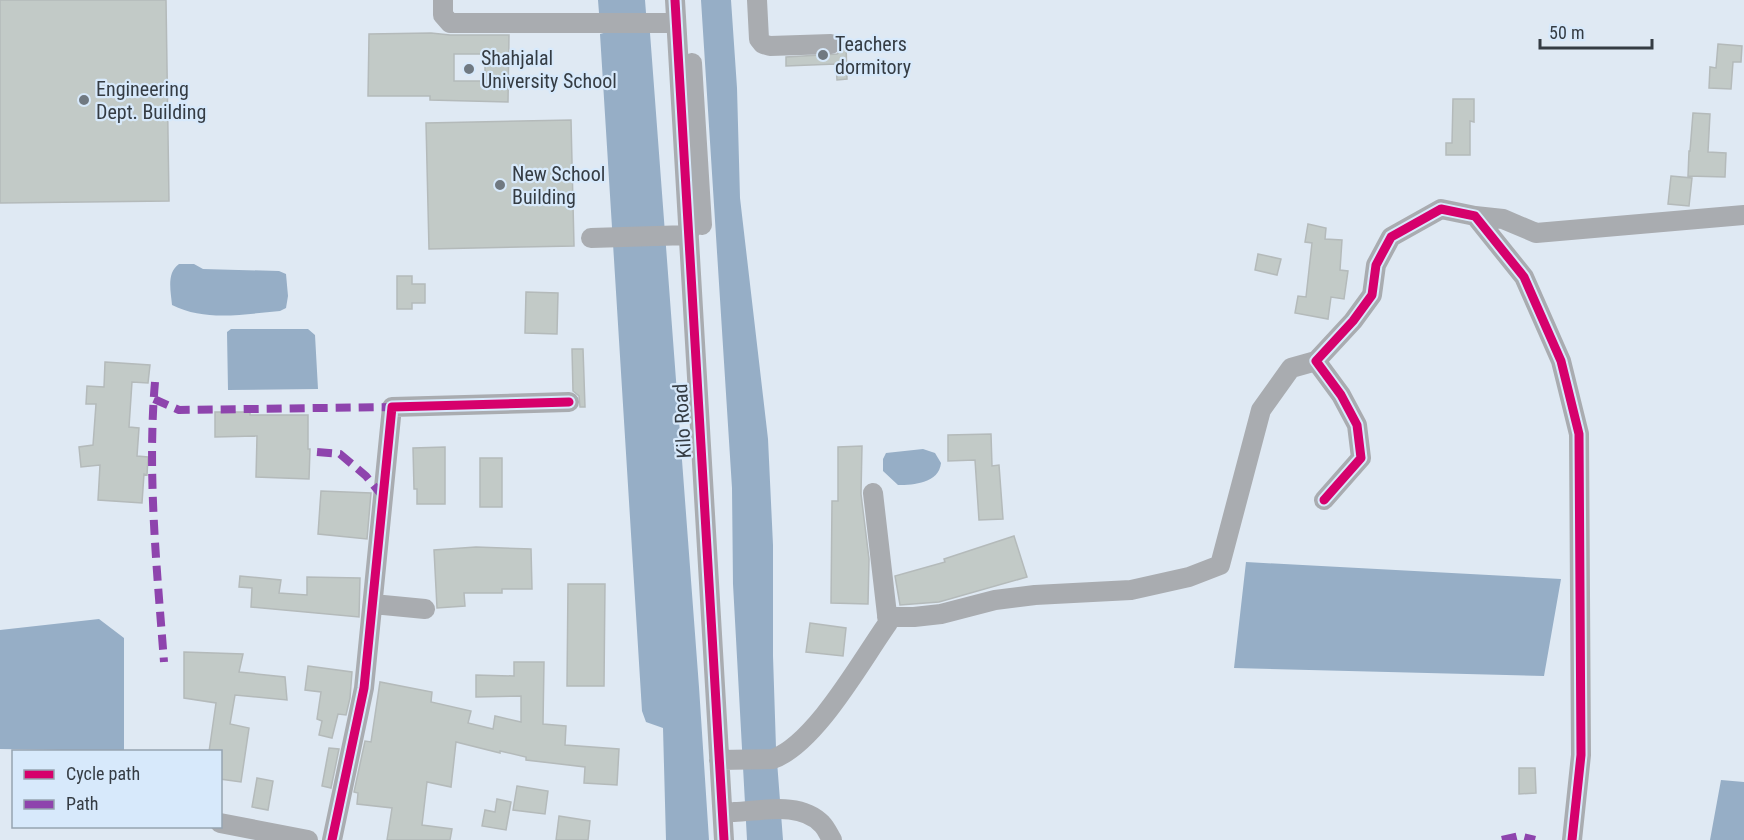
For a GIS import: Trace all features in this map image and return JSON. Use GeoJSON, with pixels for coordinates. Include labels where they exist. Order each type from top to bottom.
{"type":"FeatureCollection","features":[{"type":"Feature","properties":{"kind":"street"},"geometry":{"type":"LineString","coordinates":[[443,0],[443,15],[450,23],[676,23]]}},
{"type":"Feature","properties":{"kind":"street","name":"Kilo Road"},"geometry":{"type":"LineString","coordinates":[[675,0],[725,760],[734,812],[736,840]]}},
{"type":"Feature","properties":{"kind":"street","name":"Kilo Road"},"geometry":{"type":"LineString","coordinates":[[688,0],[725,760],[724,840]]}},
{"type":"Feature","properties":{"kind":"street"},"geometry":{"type":"LineString","coordinates":[[757,0],[759,39],[763,44],[770,46],[831,44]]}},
{"type":"Feature","properties":{"kind":"street"},"geometry":{"type":"LineString","coordinates":[[887,617],[941,614],[995,600],[1035,595],[1131,590],[1189,577],[1220,565],[1262,410],[1291,368],[1317,361],[1353,321],[1372,295],[1376,265],[1391,237],[1441,209],[1503,219],[1536,233],[1744,215]]}},
{"type":"Feature","properties":{"kind":"street"},"geometry":{"type":"LineString","coordinates":[[1474,216],[1524,277],[1561,361],[1579,434],[1581,755],[1572,840]]}},
{"type":"Feature","properties":{"kind":"street"},"geometry":{"type":"LineString","coordinates":[[591,238],[689,235]]}},
{"type":"Feature","properties":{"kind":"street"},"geometry":{"type":"LineString","coordinates":[[1317,361],[1341,395],[1357,425],[1361,458],[1324,500]]}},
{"type":"Feature","properties":{"kind":"street"},"geometry":{"type":"LineString","coordinates":[[332,840],[364,688],[392,407],[568,402]]}},
{"type":"Feature","properties":{"kind":"street"},"geometry":{"type":"LineString","coordinates":[[725,760],[773,759],[781,756],[801,741],[839,695],[888,623],[873,493]]}},
{"type":"Feature","properties":{"kind":"street"},"geometry":{"type":"LineString","coordinates":[[373,604],[425,609]]}},
{"type":"Feature","properties":{"kind":"street"},"geometry":{"type":"LineString","coordinates":[[734,812],[794,810],[809,814],[822,824],[832,840]]}},
{"type":"Feature","properties":{"kind":"street"},"geometry":{"type":"LineString","coordinates":[[222,823],[308,840]]}},
{"type":"Feature","properties":{"kind":"water"},"geometry":{"type":"Polygon","coordinates":[[[598,0],[645,0],[646,13],[599,13],[598,0]]]}},
{"type":"Feature","properties":{"kind":"water"},"geometry":{"type":"Polygon","coordinates":[[[701,0],[731,0],[737,88],[740,198],[768,439],[773,545],[776,748],[783,840],[747,840],[733,584],[732,488],[701,0]]]}},
{"type":"Feature","properties":{"kind":"water"},"geometry":{"type":"Polygon","coordinates":[[[607,32],[650,33],[709,840],[666,840],[663,728],[646,722],[642,711],[600,34],[607,32]]]}},
{"type":"Feature","properties":{"kind":"water"},"geometry":{"type":"Polygon","coordinates":[[[179,264],[194,264],[203,269],[279,271],[286,274],[288,296],[286,308],[280,311],[225,316],[198,314],[172,305],[170,289],[172,272],[179,264]]]}},
{"type":"Feature","properties":{"kind":"water"},"geometry":{"type":"Polygon","coordinates":[[[231,329],[308,329],[315,335],[318,389],[228,390],[227,332],[231,329]]]}},
{"type":"Feature","properties":{"kind":"water"},"geometry":{"type":"Polygon","coordinates":[[[923,449],[935,453],[941,463],[936,475],[931,479],[925,482],[898,485],[883,471],[883,459],[886,453],[923,449]]]}},
{"type":"Feature","properties":{"kind":"water"},"geometry":{"type":"Polygon","coordinates":[[[1246,562],[1561,579],[1544,676],[1234,668],[1246,562]]]}},
{"type":"Feature","properties":{"kind":"water"},"geometry":{"type":"Polygon","coordinates":[[[99,619],[124,638],[124,750],[0,749],[0,630],[99,619]]]}},
{"type":"Feature","properties":{"kind":"water"},"geometry":{"type":"Polygon","coordinates":[[[1721,780],[1744,782],[1744,840],[1710,840],[1721,780]]]}},
{"type":"Feature","properties":{"kind":"building","name":"Engineering Dept. Building"},"geometry":{"type":"Polygon","coordinates":[[[0,0],[166,0],[169,201],[0,203],[0,0]]]}},
{"type":"Feature","properties":{"kind":"building"},"geometry":{"type":"Polygon","coordinates":[[[369,34],[509,35],[508,102],[430,100],[430,96],[368,96],[369,34]],[[454,54],[454,81],[485,81],[485,54],[454,54]]]}},
{"type":"Feature","properties":{"kind":"building","name":"Teachers dormitory"},"geometry":{"type":"Polygon","coordinates":[[[843,43],[846,43],[847,79],[837,80],[836,64],[786,66],[786,57],[837,54],[843,43]]]}},
{"type":"Feature","properties":{"kind":"building"},"geometry":{"type":"Polygon","coordinates":[[[1718,44],[1742,46],[1741,62],[1733,62],[1731,89],[1709,88],[1710,67],[1716,68],[1718,44]]]}},
{"type":"Feature","properties":{"kind":"building"},"geometry":{"type":"Polygon","coordinates":[[[1453,99],[1474,99],[1474,122],[1470,121],[1470,155],[1446,155],[1446,143],[1452,143],[1453,99]]]}},
{"type":"Feature","properties":{"kind":"building"},"geometry":{"type":"Polygon","coordinates":[[[1693,113],[1710,114],[1708,152],[1726,153],[1725,177],[1688,176],[1693,113]]]}},
{"type":"Feature","properties":{"kind":"building","name":"New School Building"},"geometry":{"type":"Polygon","coordinates":[[[571,120],[574,246],[429,249],[426,123],[571,120]]]}},
{"type":"Feature","properties":{"kind":"building"},"geometry":{"type":"Polygon","coordinates":[[[1671,176],[1692,178],[1689,206],[1668,204],[1671,176]]]}},
{"type":"Feature","properties":{"kind":"building"},"geometry":{"type":"Polygon","coordinates":[[[1308,224],[1326,228],[1325,239],[1342,240],[1340,270],[1348,271],[1344,299],[1331,297],[1328,319],[1295,313],[1298,296],[1306,297],[1312,243],[1305,242],[1308,224]]]}},
{"type":"Feature","properties":{"kind":"building"},"geometry":{"type":"Polygon","coordinates":[[[1258,254],[1281,259],[1277,275],[1255,270],[1258,254]]]}},
{"type":"Feature","properties":{"kind":"building"},"geometry":{"type":"Polygon","coordinates":[[[397,276],[412,276],[412,284],[425,284],[425,303],[412,303],[412,309],[397,309],[397,276]]]}},
{"type":"Feature","properties":{"kind":"building"},"geometry":{"type":"Polygon","coordinates":[[[526,292],[558,293],[557,334],[525,333],[526,292]]]}},
{"type":"Feature","properties":{"kind":"building"},"geometry":{"type":"Polygon","coordinates":[[[572,349],[583,349],[585,407],[580,407],[579,396],[573,391],[572,349]]]}},
{"type":"Feature","properties":{"kind":"building"},"geometry":{"type":"Polygon","coordinates":[[[105,362],[150,365],[148,383],[132,382],[129,427],[139,428],[137,456],[148,457],[142,503],[98,500],[100,465],[81,467],[79,447],[93,445],[96,404],[86,404],[87,386],[104,387],[105,362]]]}},
{"type":"Feature","properties":{"kind":"building"},"geometry":{"type":"Polygon","coordinates":[[[215,412],[250,412],[250,415],[308,415],[309,479],[256,477],[257,436],[215,437],[215,412]]]}},
{"type":"Feature","properties":{"kind":"building"},"geometry":{"type":"Polygon","coordinates":[[[991,434],[992,466],[999,465],[1003,519],[979,520],[975,460],[948,461],[948,435],[991,434]]]}},
{"type":"Feature","properties":{"kind":"building"},"geometry":{"type":"Polygon","coordinates":[[[862,446],[861,494],[869,559],[868,604],[831,603],[832,501],[838,501],[838,447],[862,446]]]}},
{"type":"Feature","properties":{"kind":"building"},"geometry":{"type":"Polygon","coordinates":[[[445,447],[445,504],[417,504],[417,489],[414,489],[413,448],[445,447]]]}},
{"type":"Feature","properties":{"kind":"building"},"geometry":{"type":"Polygon","coordinates":[[[480,458],[502,458],[502,507],[480,507],[480,458]]]}},
{"type":"Feature","properties":{"kind":"building"},"geometry":{"type":"Polygon","coordinates":[[[321,491],[371,493],[367,539],[318,534],[321,491]]]}},
{"type":"Feature","properties":{"kind":"building"},"geometry":{"type":"Polygon","coordinates":[[[1014,536],[1027,577],[939,602],[900,605],[895,576],[945,562],[944,559],[1014,536]]]}},
{"type":"Feature","properties":{"kind":"building"},"geometry":{"type":"Polygon","coordinates":[[[476,547],[531,549],[532,589],[502,589],[502,593],[464,593],[465,606],[437,608],[434,550],[476,547]]]}},
{"type":"Feature","properties":{"kind":"building"},"geometry":{"type":"Polygon","coordinates":[[[240,576],[281,580],[279,593],[307,595],[307,577],[360,578],[359,617],[251,607],[252,588],[239,587],[240,576]]]}},
{"type":"Feature","properties":{"kind":"building"},"geometry":{"type":"Polygon","coordinates":[[[568,584],[605,584],[604,686],[567,686],[568,584]]]}},
{"type":"Feature","properties":{"kind":"building"},"geometry":{"type":"Polygon","coordinates":[[[810,623],[846,628],[843,656],[806,652],[810,623]]]}},
{"type":"Feature","properties":{"kind":"building"},"geometry":{"type":"Polygon","coordinates":[[[184,652],[243,654],[239,672],[285,677],[287,700],[235,695],[230,724],[249,728],[241,782],[222,779],[222,750],[209,750],[216,703],[184,698],[184,652]]]}},
{"type":"Feature","properties":{"kind":"building"},"geometry":{"type":"Polygon","coordinates":[[[514,662],[544,662],[543,724],[566,726],[565,745],[619,749],[617,785],[584,783],[585,767],[526,760],[526,757],[456,742],[451,787],[427,782],[422,825],[452,829],[450,840],[387,840],[392,808],[357,804],[358,793],[354,792],[365,741],[371,742],[380,682],[432,692],[431,702],[471,711],[468,723],[493,729],[495,716],[521,722],[521,696],[476,697],[476,675],[514,676],[514,662]]]}},
{"type":"Feature","properties":{"kind":"building"},"geometry":{"type":"Polygon","coordinates":[[[308,666],[352,672],[346,715],[338,714],[332,738],[319,735],[322,721],[317,719],[321,692],[305,690],[308,666]]]}},
{"type":"Feature","properties":{"kind":"building"},"geometry":{"type":"Polygon","coordinates":[[[329,748],[339,749],[331,788],[322,786],[329,748]]]}},
{"type":"Feature","properties":{"kind":"building"},"geometry":{"type":"Polygon","coordinates":[[[1519,768],[1535,768],[1536,793],[1519,794],[1519,768]]]}},
{"type":"Feature","properties":{"kind":"building"},"geometry":{"type":"Polygon","coordinates":[[[257,778],[273,781],[268,810],[252,807],[257,778]]]}},
{"type":"Feature","properties":{"kind":"building"},"geometry":{"type":"Polygon","coordinates":[[[517,786],[548,791],[545,814],[513,810],[517,786]]]}},
{"type":"Feature","properties":{"kind":"building"},"geometry":{"type":"Polygon","coordinates":[[[497,799],[511,802],[506,830],[482,826],[485,810],[495,812],[497,799]]]}},
{"type":"Feature","properties":{"kind":"building"},"geometry":{"type":"Polygon","coordinates":[[[559,816],[590,821],[588,840],[556,840],[559,816]]]}},
{"type":"Feature","properties":{"kind":"marked path"},"geometry":{"type":"LineString","coordinates":[[155,382],[152,487],[164,662]]}},
{"type":"Feature","properties":{"kind":"marked path"},"geometry":{"type":"LineString","coordinates":[[154,399],[179,410],[392,407]]}},
{"type":"Feature","properties":{"kind":"marked path"},"geometry":{"type":"LineString","coordinates":[[317,452],[340,454],[366,476],[384,498]]}},
{"type":"Feature","properties":{"kind":"marked path"},"geometry":{"type":"LineString","coordinates":[[1502,840],[1519,836],[1535,840]]}},
{"type":"Feature","properties":{"kind":"cycle path"},"geometry":{"type":"LineString","coordinates":[[675,0],[724,840]]}},
{"type":"Feature","properties":{"kind":"cycle path"},"geometry":{"type":"LineString","coordinates":[[1324,500],[1361,458],[1357,425],[1341,395],[1316,361],[1353,321],[1372,295],[1376,265],[1391,237],[1441,209],[1475,216],[1524,277],[1561,361],[1579,434],[1581,755],[1572,840]]}},
{"type":"Feature","properties":{"kind":"cycle path"},"geometry":{"type":"LineString","coordinates":[[332,840],[364,688],[392,407],[569,402]]}},
{"type":"Feature","properties":{"kind":"place","name":"Teachers dormitory"},"geometry":{"type":"Point","coordinates":[823,55]}},
{"type":"Feature","properties":{"kind":"place","name":"Shahjalal University School"},"geometry":{"type":"Point","coordinates":[469,69]}},
{"type":"Feature","properties":{"kind":"place","name":"Engineering Dept. Building"},"geometry":{"type":"Point","coordinates":[84,100]}},
{"type":"Feature","properties":{"kind":"place","name":"New School Building"},"geometry":{"type":"Point","coordinates":[500,185]}}]}
